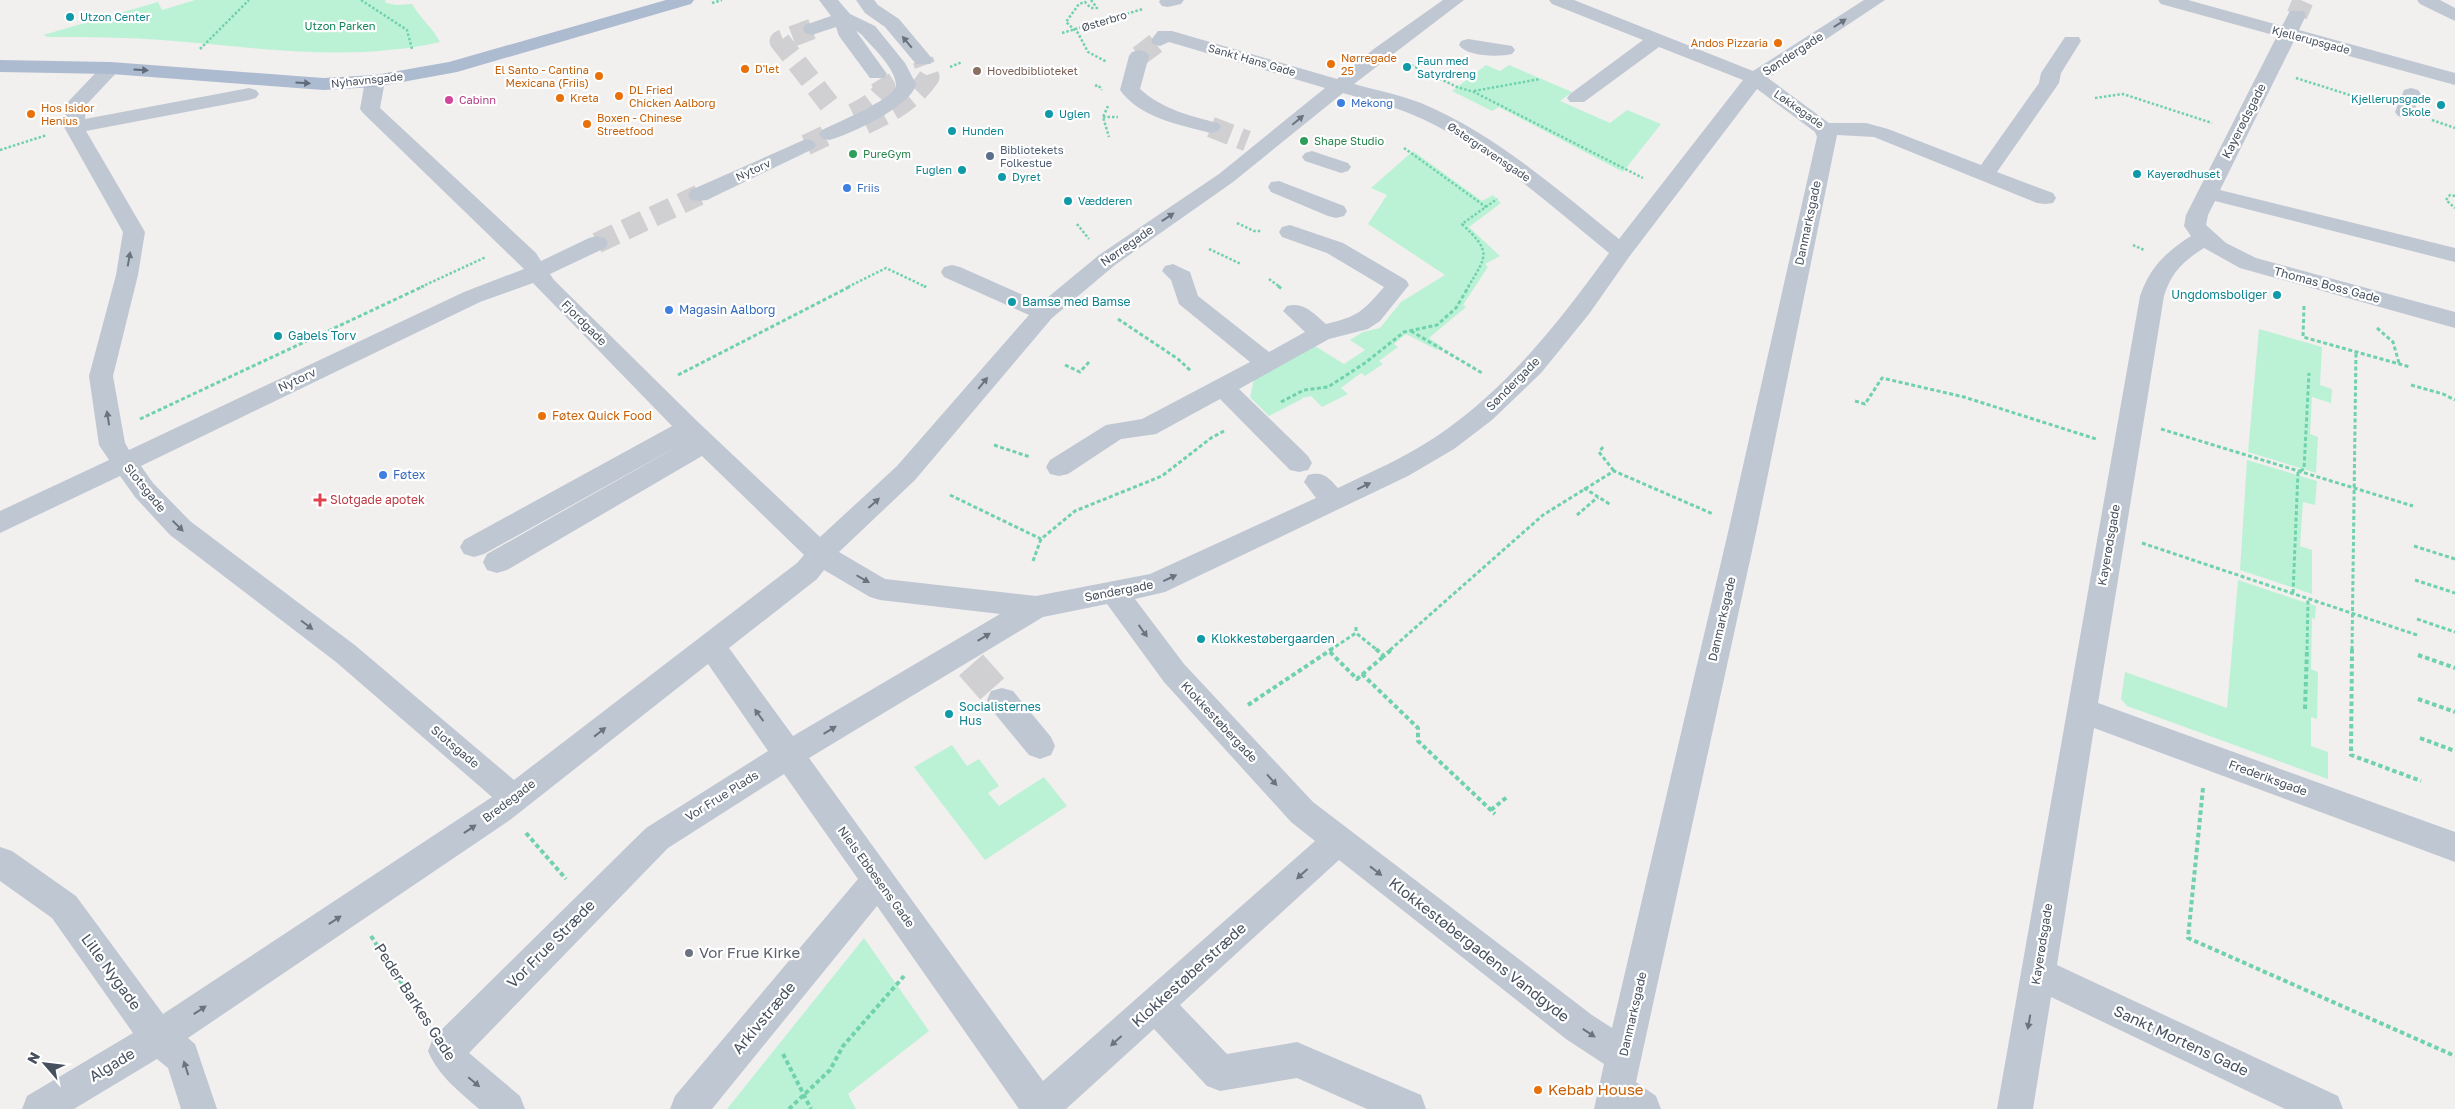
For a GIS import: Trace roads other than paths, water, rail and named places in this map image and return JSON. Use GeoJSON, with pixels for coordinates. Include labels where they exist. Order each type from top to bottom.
{"type":"FeatureCollection","features":[{"type":"Feature","properties":{"kind":"main road","name":"Nyhavnsgade"},"geometry":{"type":"LineString","coordinates":[[0,52],[128,54],[296,68],[377,65],[438,56],[508,42],[646,0]]}},
{"type":"Feature","properties":{"kind":"main road","name":"Nyhavnsgade"},"geometry":{"type":"LineString","coordinates":[[0,66],[110,68],[323,84],[375,81],[450,68],[685,0]]}},
{"type":"Feature","properties":{"kind":"street"},"geometry":{"type":"LineString","coordinates":[[828,0],[877,74]]}},
{"type":"Feature","properties":{"kind":"street","name":"Nørregade"},"geometry":{"type":"LineString","coordinates":[[829,545],[906,473],[1044,313],[1107,260],[1226,178],[1255,145],[1455,0]]}},
{"type":"Feature","properties":{"kind":"street","name":"Løkkegade"},"geometry":{"type":"LineString","coordinates":[[1558,0],[1755,78],[1824,129],[1866,129],[1880,133],[2045,198]]}},
{"type":"Feature","properties":{"kind":"street","name":"Søndergade"},"geometry":{"type":"LineString","coordinates":[[829,545],[880,589],[1036,607],[1155,584],[1326,491],[1399,469],[1445,443],[1483,414],[1532,366],[1580,309],[1621,252],[1755,78],[1876,0]]}},
{"type":"Feature","properties":{"kind":"street","name":"Kjellerupsgade"},"geometry":{"type":"LineString","coordinates":[[2167,0],[2297,15],[2455,79]]}},
{"type":"Feature","properties":{"kind":"street","name":"Kjellerupsgade"},"geometry":{"type":"LineString","coordinates":[[2204,0],[2297,15],[2455,72]]}},
{"type":"Feature","properties":{"kind":"street"},"geometry":{"type":"LineString","coordinates":[[2426,0],[2455,15]]}},
{"type":"Feature","properties":{"kind":"street"},"geometry":{"type":"LineString","coordinates":[[868,4],[892,23],[923,60]]}},
{"type":"Feature","properties":{"kind":"street"},"geometry":{"type":"LineString","coordinates":[[829,134],[892,103],[905,91],[906,84],[902,74],[868,30],[868,4]]}},
{"type":"Feature","properties":{"kind":"street","name":"Kayerødsgade"},"geometry":{"type":"LineString","coordinates":[[2015,1109],[2125,448],[2156,281],[2170,260],[2204,238],[2195,226],[2197,215],[2297,15]]}},
{"type":"Feature","properties":{"kind":"street"},"geometry":{"type":"LineString","coordinates":[[812,29],[845,27],[868,30]]}},
{"type":"Feature","properties":{"kind":"street","name":"Sankt Hans Gade"},"geometry":{"type":"LineString","coordinates":[[1163,38],[1339,85]]}},
{"type":"Feature","properties":{"kind":"street"},"geometry":{"type":"LineString","coordinates":[[1577,98],[1657,39]]}},
{"type":"Feature","properties":{"kind":"street"},"geometry":{"type":"LineString","coordinates":[[1985,174],[2049,83],[2051,73],[2072,42]]}},
{"type":"Feature","properties":{"kind":"street"},"geometry":{"type":"LineString","coordinates":[[1468,45],[1477,48],[1506,50]]}},
{"type":"Feature","properties":{"kind":"street"},"geometry":{"type":"LineString","coordinates":[[1137,64],[1130,90],[1142,102],[1181,120],[1211,127]]}},
{"type":"Feature","properties":{"kind":"street"},"geometry":{"type":"LineString","coordinates":[[110,68],[76,104],[74,127],[249,94]]}},
{"type":"Feature","properties":{"kind":"street","name":"Fjordgade"},"geometry":{"type":"LineString","coordinates":[[375,81],[370,109],[514,244],[528,258],[536,272],[697,435],[829,545]]}},
{"type":"Feature","properties":{"kind":"street","name":"Østergravensgade"},"geometry":{"type":"LineString","coordinates":[[1339,85],[1412,107],[1450,124],[1476,140],[1536,183],[1621,252]]}},
{"type":"Feature","properties":{"kind":"street"},"geometry":{"type":"LineString","coordinates":[[833,110],[853,122]]}},
{"type":"Feature","properties":{"kind":"street","name":"Slotsgade"},"geometry":{"type":"LineString","coordinates":[[74,127],[134,232],[127,275],[102,376],[112,445],[144,490],[180,528],[346,654],[500,798]]}},
{"type":"Feature","properties":{"kind":"street","name":"Danmarksgade"},"geometry":{"type":"LineString","coordinates":[[1624,1091],[1827,137],[1824,129]]}},
{"type":"Feature","properties":{"kind":"street","name":"Nytorv"},"geometry":{"type":"LineString","coordinates":[[699,195],[806,145]]}},
{"type":"Feature","properties":{"kind":"street"},"geometry":{"type":"LineString","coordinates":[[1312,157],[1340,167]]}},
{"type":"Feature","properties":{"kind":"street"},"geometry":{"type":"LineString","coordinates":[[1280,187],[1336,211]]}},
{"type":"Feature","properties":{"kind":"street"},"geometry":{"type":"LineString","coordinates":[[2208,193],[2455,255]]}},
{"type":"Feature","properties":{"kind":"street"},"geometry":{"type":"LineString","coordinates":[[1058,468],[1115,431],[1147,428],[1322,333],[1360,324],[1372,316],[1398,285],[1335,248],[1290,232]]}},
{"type":"Feature","properties":{"kind":"street","name":"Thomas Boss Gade"},"geometry":{"type":"LineString","coordinates":[[2204,238],[2218,249],[2248,263],[2304,280],[2455,320]]}},
{"type":"Feature","properties":{"kind":"street","name":"Nytorv"},"geometry":{"type":"LineString","coordinates":[[0,523],[472,297],[536,272],[598,243]]}},
{"type":"Feature","properties":{"kind":"street"},"geometry":{"type":"LineString","coordinates":[[1173,271],[1182,277],[1187,299],[1266,362]]}},
{"type":"Feature","properties":{"kind":"street"},"geometry":{"type":"LineString","coordinates":[[952,272],[1044,313]]}},
{"type":"Feature","properties":{"kind":"street"},"geometry":{"type":"LineString","coordinates":[[1295,311],[1322,333]]}},
{"type":"Feature","properties":{"kind":"street"},"geometry":{"type":"LineString","coordinates":[[1218,388],[1298,464]]}},
{"type":"Feature","properties":{"kind":"street"},"geometry":{"type":"LineString","coordinates":[[474,547],[697,435]]}},
{"type":"Feature","properties":{"kind":"street"},"geometry":{"type":"LineString","coordinates":[[497,562],[697,435]]}},
{"type":"Feature","properties":{"kind":"street","name":"Bredegade"},"geometry":{"type":"LineString","coordinates":[[159,1037],[352,910],[500,798],[711,646],[807,571],[829,545]]}},
{"type":"Feature","properties":{"kind":"street","name":"Klokkestøbergade"},"geometry":{"type":"LineString","coordinates":[[1114,592],[1174,673],[1302,812],[1338,841]]}},
{"type":"Feature","properties":{"kind":"street","name":"Søndergade"},"geometry":{"type":"LineString","coordinates":[[788,755],[965,658],[1036,607]]}},
{"type":"Feature","properties":{"kind":"street","name":"Niels Ebbesens Gade"},"geometry":{"type":"LineString","coordinates":[[711,646],[1041,1108]]}},
{"type":"Feature","properties":{"kind":"street"},"geometry":{"type":"LineString","coordinates":[[1002,700],[1040,746]]}},
{"type":"Feature","properties":{"kind":"street","name":"Frederiksgade"},"geometry":{"type":"LineString","coordinates":[[2081,710],[2455,847]]}},
{"type":"Feature","properties":{"kind":"street","name":"Vor Frue Plads"},"geometry":{"type":"LineString","coordinates":[[657,838],[788,755]]}},
{"type":"Feature","properties":{"kind":"street","name":"Vor Frue Stræde"},"geometry":{"type":"LineString","coordinates":[[446,1051],[657,838]]}},
{"type":"Feature","properties":{"kind":"street","name":"Klokkestøbergadens Vandgyde"},"geometry":{"type":"LineString","coordinates":[[1338,841],[1580,1027],[1624,1091]]}},
{"type":"Feature","properties":{"kind":"street","name":"Klokkestøberstræde"},"geometry":{"type":"LineString","coordinates":[[1041,1108],[1338,841]]}},
{"type":"Feature","properties":{"kind":"street","name":"Lille Nygade"},"geometry":{"type":"LineString","coordinates":[[0,862],[64,907],[159,1037],[182,1057],[199,1109]]}},
{"type":"Feature","properties":{"kind":"street","name":"Arkivstræde"},"geometry":{"type":"LineString","coordinates":[[688,1109],[878,880]]}},
{"type":"Feature","properties":{"kind":"street","name":"Sankt Mortens Gade"},"geometry":{"type":"LineString","coordinates":[[2037,974],[2325,1109]]}},
{"type":"Feature","properties":{"kind":"street"},"geometry":{"type":"LineString","coordinates":[[1156,1005],[1220,1074],[1298,1060],[1408,1108]]}},
{"type":"Feature","properties":{"kind":"street","name":"Algade"},"geometry":{"type":"LineString","coordinates":[[40,1109],[159,1037]]}},
{"type":"Feature","properties":{"kind":"street","name":"Peder Barkes Gade"},"geometry":{"type":"LineString","coordinates":[[446,1051],[456,1066],[507,1109]]}},
{"type":"Feature","properties":{"kind":"tunnel"},"geometry":{"type":"LineString","coordinates":[[2297,15],[2303,1]]}},
{"type":"Feature","properties":{"kind":"tunnel"},"geometry":{"type":"LineString","coordinates":[[812,29],[780,41],[833,109]]}},
{"type":"Feature","properties":{"kind":"tunnel"},"geometry":{"type":"LineString","coordinates":[[1139,56],[1160,40]]}},
{"type":"Feature","properties":{"kind":"tunnel"},"geometry":{"type":"LineString","coordinates":[[865,124],[900,105],[916,93],[929,77],[923,60]]}},
{"type":"Feature","properties":{"kind":"tunnel"},"geometry":{"type":"LineString","coordinates":[[853,114],[872,103],[882,92],[885,87],[877,74]]}},
{"type":"Feature","properties":{"kind":"tunnel"},"geometry":{"type":"LineString","coordinates":[[1211,127],[1247,141]]}},
{"type":"Feature","properties":{"kind":"tunnel"},"geometry":{"type":"LineString","coordinates":[[806,145],[829,134]]}},
{"type":"Feature","properties":{"kind":"tunnel"},"geometry":{"type":"LineString","coordinates":[[597,243],[699,195]]}},
{"type":"Feature","properties":{"kind":"tunnel"},"geometry":{"type":"LineString","coordinates":[[971,665],[1002,700]]}},
{"type":"Feature","properties":{"kind":"place","name":"Utzon Center"},"geometry":{"type":"Point","coordinates":[70,17]}},
{"type":"Feature","properties":{"kind":"place","name":"Andos Pizzaria"},"geometry":{"type":"Point","coordinates":[1778,43]}},
{"type":"Feature","properties":{"kind":"place","name":"Nørregade 25"},"geometry":{"type":"Point","coordinates":[1331,64]}},
{"type":"Feature","properties":{"kind":"place","name":"Faun med Satyrdreng"},"geometry":{"type":"Point","coordinates":[1407,67]}},
{"type":"Feature","properties":{"kind":"place","name":"D'let"},"geometry":{"type":"Point","coordinates":[745,69]}},
{"type":"Feature","properties":{"kind":"place","name":"Hovedbiblioteket"},"geometry":{"type":"Point","coordinates":[977,71]}},
{"type":"Feature","properties":{"kind":"place","name":"El Santo - Cantina Mexicana (Friis)"},"geometry":{"type":"Point","coordinates":[599,76]}},
{"type":"Feature","properties":{"kind":"place","name":"DL Fried Chicken Aalborg"},"geometry":{"type":"Point","coordinates":[619,96]}},
{"type":"Feature","properties":{"kind":"place","name":"Kreta"},"geometry":{"type":"Point","coordinates":[560,98]}},
{"type":"Feature","properties":{"kind":"place","name":"Cabinn"},"geometry":{"type":"Point","coordinates":[449,100]}},
{"type":"Feature","properties":{"kind":"place","name":"Mekong"},"geometry":{"type":"Point","coordinates":[1341,103]}},
{"type":"Feature","properties":{"kind":"place","name":"Kjellerupsgade Skole"},"geometry":{"type":"Point","coordinates":[2441,105]}},
{"type":"Feature","properties":{"kind":"place","name":"Hos Isidor Henius"},"geometry":{"type":"Point","coordinates":[31,114]}},
{"type":"Feature","properties":{"kind":"place","name":"Uglen"},"geometry":{"type":"Point","coordinates":[1049,114]}},
{"type":"Feature","properties":{"kind":"place","name":"Boxen - Chinese Streetfood"},"geometry":{"type":"Point","coordinates":[587,124]}},
{"type":"Feature","properties":{"kind":"place","name":"Hunden"},"geometry":{"type":"Point","coordinates":[952,131]}},
{"type":"Feature","properties":{"kind":"place","name":"Shape Studio"},"geometry":{"type":"Point","coordinates":[1304,141]}},
{"type":"Feature","properties":{"kind":"place","name":"PureGym"},"geometry":{"type":"Point","coordinates":[853,154]}},
{"type":"Feature","properties":{"kind":"place","name":"Bibliotekets Folkestue"},"geometry":{"type":"Point","coordinates":[990,156]}},
{"type":"Feature","properties":{"kind":"place","name":"Fuglen"},"geometry":{"type":"Point","coordinates":[962,170]}},
{"type":"Feature","properties":{"kind":"place","name":"Kayerødhuset"},"geometry":{"type":"Point","coordinates":[2137,174]}},
{"type":"Feature","properties":{"kind":"place","name":"Dyret"},"geometry":{"type":"Point","coordinates":[1002,177]}},
{"type":"Feature","properties":{"kind":"place","name":"Friis"},"geometry":{"type":"Point","coordinates":[847,188]}},
{"type":"Feature","properties":{"kind":"place","name":"Vædderen"},"geometry":{"type":"Point","coordinates":[1068,201]}},
{"type":"Feature","properties":{"kind":"place","name":"Ungdomsboliger"},"geometry":{"type":"Point","coordinates":[2277,295]}},
{"type":"Feature","properties":{"kind":"place","name":"Bamse med Bamse"},"geometry":{"type":"Point","coordinates":[1012,302]}},
{"type":"Feature","properties":{"kind":"place","name":"Magasin Aalborg"},"geometry":{"type":"Point","coordinates":[669,310]}},
{"type":"Feature","properties":{"kind":"place","name":"Gabels Torv"},"geometry":{"type":"Point","coordinates":[278,336]}},
{"type":"Feature","properties":{"kind":"place","name":"Føtex Quick Food"},"geometry":{"type":"Point","coordinates":[542,416]}},
{"type":"Feature","properties":{"kind":"place","name":"Føtex"},"geometry":{"type":"Point","coordinates":[383,475]}},
{"type":"Feature","properties":{"kind":"place","name":"Slotgade apotek"},"geometry":{"type":"Point","coordinates":[320,500]}},
{"type":"Feature","properties":{"kind":"place","name":"Klokkestøbergaarden"},"geometry":{"type":"Point","coordinates":[1201,639]}},
{"type":"Feature","properties":{"kind":"place","name":"Socialisternes Hus"},"geometry":{"type":"Point","coordinates":[949,714]}},
{"type":"Feature","properties":{"kind":"place","name":"Vor Frue Kirke"},"geometry":{"type":"Point","coordinates":[689,953]}},
{"type":"Feature","properties":{"kind":"place","name":"Kebab House"},"geometry":{"type":"Point","coordinates":[1538,1090]}},
{"type":"Feature","properties":{"kind":"park label","name":"Utzon Parken"},"geometry":{"type":"Point","coordinates":[340,26]}}]}
